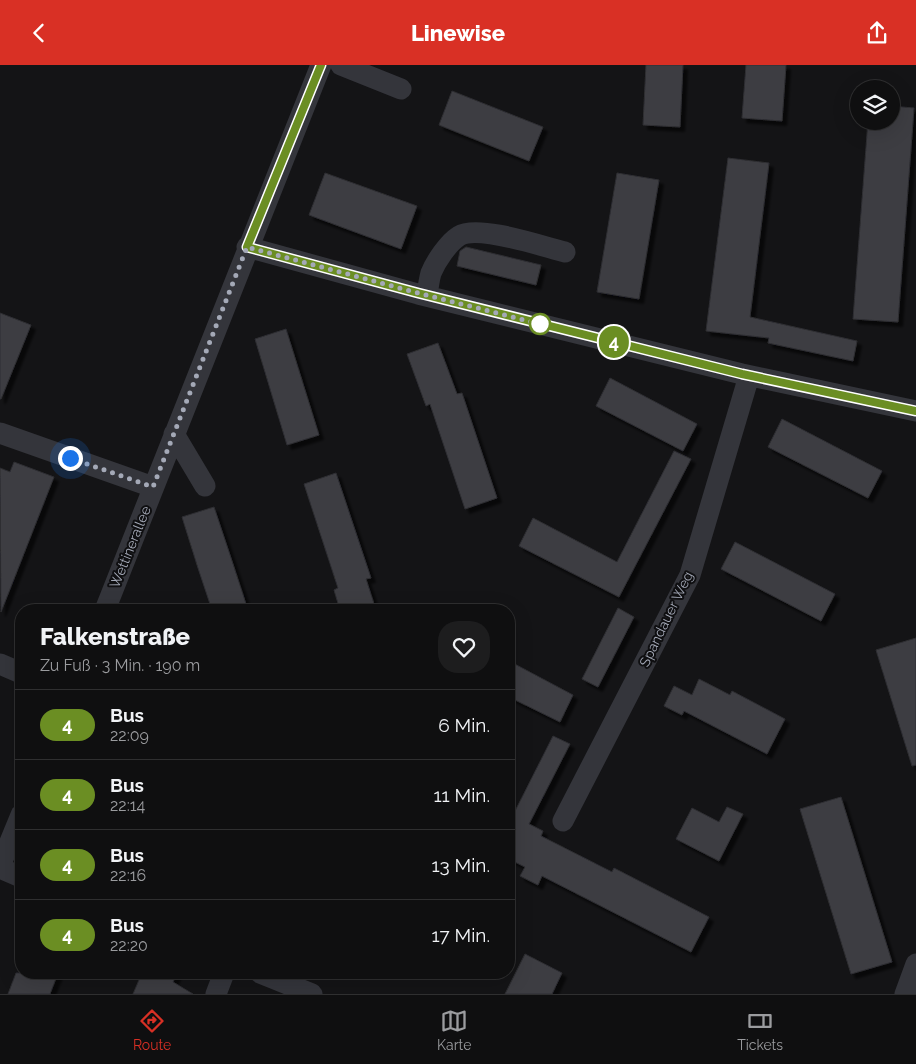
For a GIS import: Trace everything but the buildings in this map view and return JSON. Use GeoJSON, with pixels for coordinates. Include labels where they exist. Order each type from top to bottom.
{"type":"FeatureCollection","features":[{"type":"Feature","properties":{"kind":"street","name":"Wettinerallee"},"geometry":{"type":"LineString","coordinates":[[106,604],[321,65]]}},
{"type":"Feature","properties":{"kind":"street"},"geometry":{"type":"LineString","coordinates":[[341,65],[401,89]]}},
{"type":"Feature","properties":{"kind":"street"},"geometry":{"type":"LineString","coordinates":[[427,296],[432,272],[445,251],[460,235],[474,232],[494,234],[566,253]]}},
{"type":"Feature","properties":{"kind":"street"},"geometry":{"type":"LineString","coordinates":[[247,247],[427,296],[749,376],[915,407]]}},
{"type":"Feature","properties":{"kind":"street","name":"Spandauer Weg"},"geometry":{"type":"LineString","coordinates":[[563,821],[690,575],[749,376]]}},
{"type":"Feature","properties":{"kind":"street"},"geometry":{"type":"LineString","coordinates":[[0,433],[153,487]]}},
{"type":"Feature","properties":{"kind":"street"},"geometry":{"type":"LineString","coordinates":[[174,433],[205,486]]}},
{"type":"Feature","properties":{"kind":"street"},"geometry":{"type":"LineString","coordinates":[[15,830],[0,867],[15,874]]}},
{"type":"Feature","properties":{"kind":"street"},"geometry":{"type":"LineString","coordinates":[[905,994],[916,964]]}},
{"type":"Feature","properties":{"kind":"street"},"geometry":{"type":"LineString","coordinates":[[216,994],[222,979]]}},
{"type":"Feature","properties":{"kind":"street"},"geometry":{"type":"LineString","coordinates":[[280,979],[312,994]]}},
{"type":"Feature","properties":{"kind":"bus line","name":"4"},"geometry":{"type":"LineString","coordinates":[[321,65],[247,247],[418,293],[742,374],[916,411]]}},
{"type":"Feature","properties":{"kind":"route"},"geometry":{"type":"LineString","coordinates":[[70,458],[153,487],[247,247],[540,324]]}}]}
